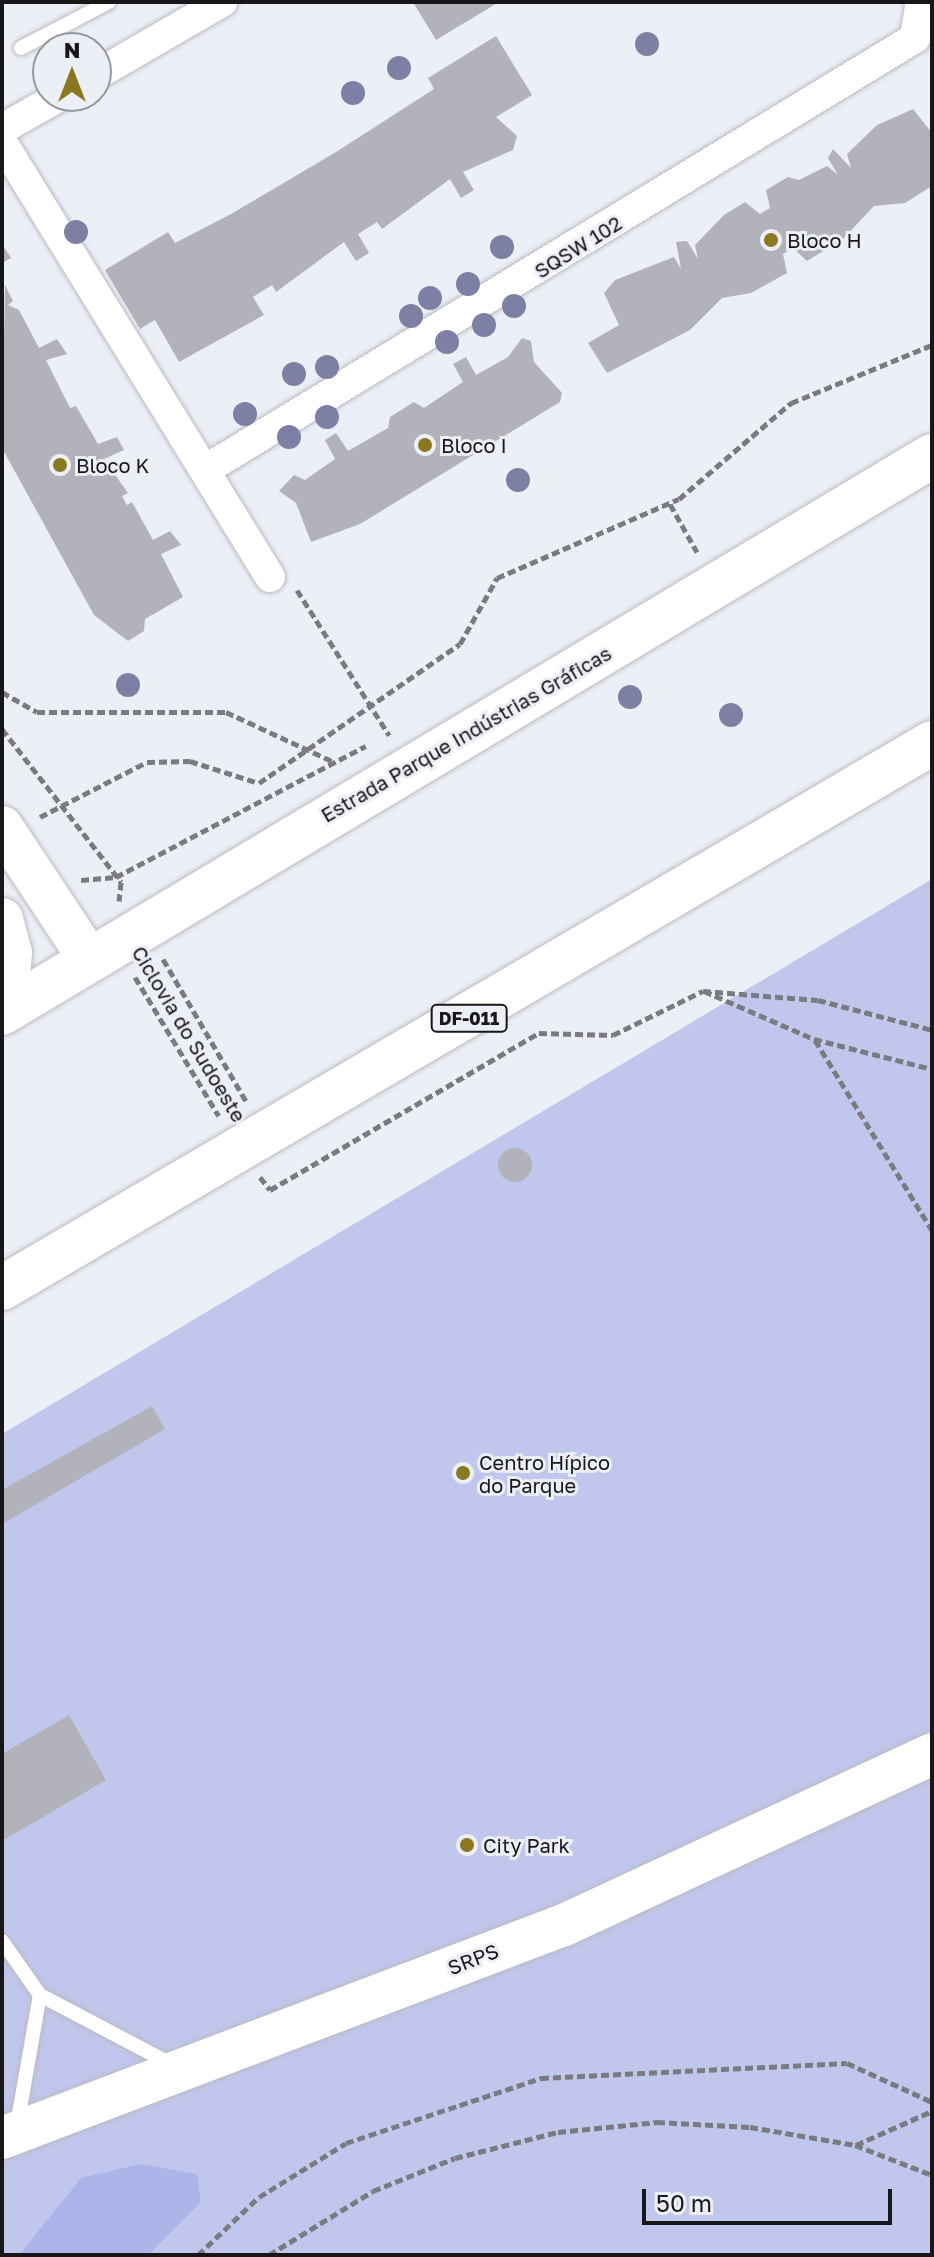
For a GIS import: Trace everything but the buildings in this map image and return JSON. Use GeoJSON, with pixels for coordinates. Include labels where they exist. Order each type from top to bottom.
{"type":"FeatureCollection","features":[{"type":"Feature","properties":{"kind":"main road","name":"Estrada Parque Indústrias Gráficas"},"geometry":{"type":"LineString","coordinates":[[4,1012],[102,948],[932,456]]}},
{"type":"Feature","properties":{"kind":"main road","name":"DF-011"},"geometry":{"type":"LineString","coordinates":[[2,1288],[242,1153],[932,743]]}},
{"type":"Feature","properties":{"kind":"main road"},"geometry":{"type":"LineString","coordinates":[[5,832],[102,948]]}},
{"type":"Feature","properties":{"kind":"main road"},"geometry":{"type":"LineString","coordinates":[[2,919],[11,952],[4,1012]]}},
{"type":"Feature","properties":{"kind":"main road","name":"SRPS"},"geometry":{"type":"LineString","coordinates":[[9,2135],[564,1925],[932,1754]]}},
{"type":"Feature","properties":{"kind":"street","name":"SQSW 102"},"geometry":{"type":"LineString","coordinates":[[205,470],[915,38],[921,2]]}},
{"type":"Feature","properties":{"kind":"street"},"geometry":{"type":"LineString","coordinates":[[112,66],[216,4]]}},
{"type":"Feature","properties":{"kind":"street"},"geometry":{"type":"LineString","coordinates":[[2,129],[32,112]]}},
{"type":"Feature","properties":{"kind":"street"},"geometry":{"type":"LineString","coordinates":[[2,142],[205,470],[282,581]]}},
{"type":"Feature","properties":{"kind":"lane"},"geometry":{"type":"LineString","coordinates":[[21,48],[109,2]]}},
{"type":"Feature","properties":{"kind":"lane"},"geometry":{"type":"LineString","coordinates":[[928,2],[932,7]]}},
{"type":"Feature","properties":{"kind":"lane"},"geometry":{"type":"LineString","coordinates":[[2,1941],[40,1995],[181,2069]]}},
{"type":"Feature","properties":{"kind":"lane"},"geometry":{"type":"LineString","coordinates":[[9,2135],[40,1995]]}},
{"type":"Feature","properties":{"kind":"path"},"geometry":{"type":"LineString","coordinates":[[5,832],[147,762],[190,761],[259,783],[460,644],[497,578],[670,503],[791,403],[932,345]]}},
{"type":"Feature","properties":{"kind":"path"},"geometry":{"type":"LineString","coordinates":[[670,503],[697,552]]}},
{"type":"Feature","properties":{"kind":"path"},"geometry":{"type":"LineString","coordinates":[[684,560],[710,544]]}},
{"type":"Feature","properties":{"kind":"path"},"geometry":{"type":"LineString","coordinates":[[282,581],[389,735]]}},
{"type":"Feature","properties":{"kind":"path"},"geometry":{"type":"LineString","coordinates":[[2,692],[37,712],[134,717],[226,712],[335,762]]}},
{"type":"Feature","properties":{"kind":"path"},"geometry":{"type":"LineString","coordinates":[[74,878],[84,881],[116,877],[402,727]]}},
{"type":"Feature","properties":{"kind":"path"},"geometry":{"type":"LineString","coordinates":[[2,729],[116,877]]}},
{"type":"Feature","properties":{"kind":"path","name":"Ciclovia do Sudoeste"},"geometry":{"type":"LineString","coordinates":[[116,877],[102,948],[270,1190],[539,1033],[613,1035],[703,991]]}},
{"type":"Feature","properties":{"kind":"path"},"geometry":{"type":"LineString","coordinates":[[84,881],[102,948],[156,946],[252,1112],[242,1153]]}},
{"type":"Feature","properties":{"kind":"path"},"geometry":{"type":"LineString","coordinates":[[703,991],[818,1000],[932,1030]]}},
{"type":"Feature","properties":{"kind":"path"},"geometry":{"type":"LineString","coordinates":[[703,991],[814,1039],[932,1069]]}},
{"type":"Feature","properties":{"kind":"path"},"geometry":{"type":"LineString","coordinates":[[814,1039],[932,1230]]}},
{"type":"Feature","properties":{"kind":"path"},"geometry":{"type":"LineString","coordinates":[[198,2255],[259,2197],[346,2143],[541,2078],[847,2063],[932,2102]]}},
{"type":"Feature","properties":{"kind":"path"},"geometry":{"type":"LineString","coordinates":[[855,2145],[932,2111]]}},
{"type":"Feature","properties":{"kind":"path"},"geometry":{"type":"LineString","coordinates":[[269,2255],[373,2191],[455,2158],[558,2132],[673,2123],[750,2127],[855,2145],[932,2175]]}},
{"type":"Feature","properties":{"kind":"shaded area","name":"City Park"},"geometry":{"type":"Polygon","coordinates":[[[932,879],[932,2255],[2,2255],[2,1434],[932,879]]]}},
{"type":"Feature","properties":{"kind":"shaded area"},"geometry":{"type":"Polygon","coordinates":[[[140,2164],[197,2174],[201,2202],[148,2255],[19,2255],[81,2178],[140,2164]]]}},
{"type":"Feature","properties":{"kind":"place","name":"Bloco H"},"geometry":{"type":"Point","coordinates":[771,240]}},
{"type":"Feature","properties":{"kind":"place","name":"Bloco I"},"geometry":{"type":"Point","coordinates":[425,445]}},
{"type":"Feature","properties":{"kind":"place","name":"Bloco K"},"geometry":{"type":"Point","coordinates":[60,465]}},
{"type":"Feature","properties":{"kind":"place","name":"Centro Hípico do Parque"},"geometry":{"type":"Point","coordinates":[463,1473]}},
{"type":"Feature","properties":{"kind":"place","name":"City Park"},"geometry":{"type":"Point","coordinates":[467,1845]}}]}
